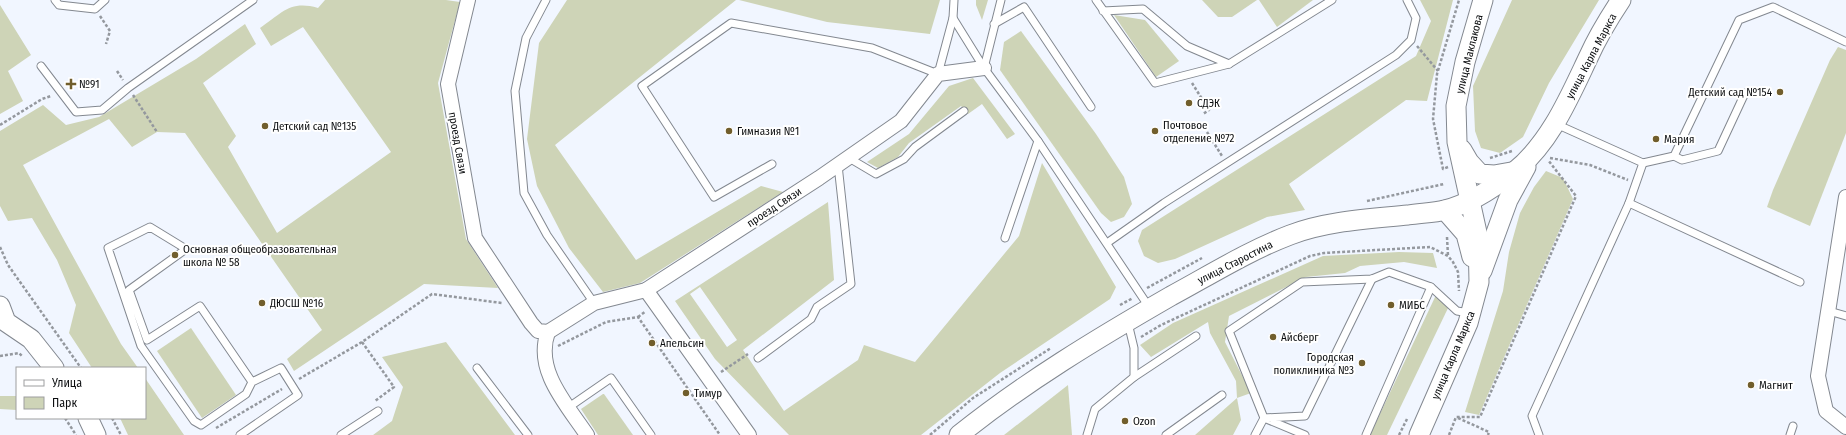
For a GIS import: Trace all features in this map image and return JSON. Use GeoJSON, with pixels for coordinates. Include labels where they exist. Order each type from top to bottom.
{"type":"FeatureCollection","features":[{"type":"Feature","properties":{"kind":"main road","name":"улица Маклакова"},"geometry":{"type":"LineString","coordinates":[[1458,149],[1456,106],[1458,91],[1483,0]]}},
{"type":"Feature","properties":{"kind":"main road","name":"улица Карла Маркса"},"geometry":{"type":"LineString","coordinates":[[1534,152],[1555,124],[1588,58],[1621,0]]}},
{"type":"Feature","properties":{"kind":"main road"},"geometry":{"type":"LineString","coordinates":[[1458,149],[1480,174],[1494,176],[1516,170]]}},
{"type":"Feature","properties":{"kind":"main road","name":"улица Карла Маркса"},"geometry":{"type":"LineString","coordinates":[[1419,435],[1464,312],[1479,282],[1478,237],[1471,200],[1458,149]]}},
{"type":"Feature","properties":{"kind":"main road"},"geometry":{"type":"LineString","coordinates":[[1479,282],[1508,200],[1534,152]]}},
{"type":"Feature","properties":{"kind":"main road","name":"улица Старостина"},"geometry":{"type":"LineString","coordinates":[[959,435],[1015,393],[1128,320],[1230,264],[1291,235],[1331,225],[1446,210],[1471,200],[1516,170],[1534,152]]}},
{"type":"Feature","properties":{"kind":"main road"},"geometry":{"type":"LineString","coordinates":[[1446,210],[1466,234],[1479,282]]}},
{"type":"Feature","properties":{"kind":"main road"},"geometry":{"type":"LineString","coordinates":[[2,318],[31,339],[53,367]]}},
{"type":"Feature","properties":{"kind":"main road"},"geometry":{"type":"LineString","coordinates":[[88,419],[96,435]]}},
{"type":"Feature","properties":{"kind":"street","name":"проезд Связи"},"geometry":{"type":"LineString","coordinates":[[468,0],[448,84],[475,238],[530,323],[538,331],[548,332],[594,303],[646,290],[843,162],[901,121],[938,74]]}},
{"type":"Feature","properties":{"kind":"street"},"geometry":{"type":"LineString","coordinates":[[938,74],[984,68]]}},
{"type":"Feature","properties":{"kind":"street"},"geometry":{"type":"LineString","coordinates":[[1846,197],[1818,376],[1826,411],[1846,427]]}},
{"type":"Feature","properties":{"kind":"street"},"geometry":{"type":"LineString","coordinates":[[646,290],[749,435]]}},
{"type":"Feature","properties":{"kind":"street"},"geometry":{"type":"LineString","coordinates":[[548,332],[544,343],[544,353],[550,378],[587,435]]}},
{"type":"Feature","properties":{"kind":"lane"},"geometry":{"type":"LineString","coordinates":[[55,0],[59,5],[95,9],[106,0]]}},
{"type":"Feature","properties":{"kind":"lane"},"geometry":{"type":"LineString","coordinates":[[41,66],[76,112],[102,110],[128,88],[253,0]]}},
{"type":"Feature","properties":{"kind":"lane"},"geometry":{"type":"LineString","coordinates":[[546,0],[526,38],[515,91],[524,193],[547,236],[594,303]]}},
{"type":"Feature","properties":{"kind":"lane"},"geometry":{"type":"LineString","coordinates":[[772,164],[714,196],[642,86],[731,23],[872,48],[938,74],[953,18],[954,0]]}},
{"type":"Feature","properties":{"kind":"lane"},"geometry":{"type":"LineString","coordinates":[[984,68],[1001,0]]}},
{"type":"Feature","properties":{"kind":"lane"},"geometry":{"type":"LineString","coordinates":[[1096,0],[1155,83],[1229,64],[1332,0]]}},
{"type":"Feature","properties":{"kind":"lane"},"geometry":{"type":"LineString","coordinates":[[1107,243],[1164,202],[1396,55],[1412,40],[1416,18],[1407,0]]}},
{"type":"Feature","properties":{"kind":"lane"},"geometry":{"type":"LineString","coordinates":[[994,24],[1024,7],[1091,107]]}},
{"type":"Feature","properties":{"kind":"lane"},"geometry":{"type":"LineString","coordinates":[[1674,156],[1738,20],[1773,7],[1846,42]]}},
{"type":"Feature","properties":{"kind":"lane"},"geometry":{"type":"LineString","coordinates":[[1103,11],[1143,9],[1187,46],[1229,64]]}},
{"type":"Feature","properties":{"kind":"lane"},"geometry":{"type":"LineString","coordinates":[[953,18],[984,68],[1038,141],[1150,308]]}},
{"type":"Feature","properties":{"kind":"lane"},"geometry":{"type":"LineString","coordinates":[[1555,124],[1643,163],[1674,156],[1682,160],[1718,151],[1744,93]]}},
{"type":"Feature","properties":{"kind":"lane"},"geometry":{"type":"LineString","coordinates":[[758,358],[811,319],[817,307],[851,284],[843,162],[876,174],[904,160],[915,147],[964,111]]}},
{"type":"Feature","properties":{"kind":"lane"},"geometry":{"type":"LineString","coordinates":[[1005,238],[1038,141]]}},
{"type":"Feature","properties":{"kind":"lane"},"geometry":{"type":"LineString","coordinates":[[1539,435],[1532,416],[1629,203],[1643,163]]}},
{"type":"Feature","properties":{"kind":"lane"},"geometry":{"type":"LineString","coordinates":[[1629,203],[1800,282]]}},
{"type":"Feature","properties":{"kind":"lane"},"geometry":{"type":"LineString","coordinates":[[240,435],[298,395],[282,368],[252,382],[246,394],[201,424],[194,421],[141,346],[108,248],[150,227],[186,249],[130,290],[147,340],[200,306],[252,382]]}},
{"type":"Feature","properties":{"kind":"lane"},"geometry":{"type":"LineString","coordinates":[[1305,435],[1264,418],[1229,331],[1302,282],[1372,279],[1389,272],[1430,287],[1464,312]]}},
{"type":"Feature","properties":{"kind":"lane"},"geometry":{"type":"LineString","coordinates":[[1264,418],[1305,416],[1372,279]]}},
{"type":"Feature","properties":{"kind":"lane"},"geometry":{"type":"LineString","coordinates":[[1366,435],[1430,287]]}},
{"type":"Feature","properties":{"kind":"lane"},"geometry":{"type":"LineString","coordinates":[[1829,311],[1846,316]]}},
{"type":"Feature","properties":{"kind":"lane"},"geometry":{"type":"LineString","coordinates":[[1128,320],[1134,348],[1134,377]]}},
{"type":"Feature","properties":{"kind":"lane"},"geometry":{"type":"LineString","coordinates":[[1087,435],[1095,408],[1134,377],[1196,336]]}},
{"type":"Feature","properties":{"kind":"lane"},"geometry":{"type":"LineString","coordinates":[[477,368],[528,435]]}},
{"type":"Feature","properties":{"kind":"lane"},"geometry":{"type":"LineString","coordinates":[[568,407],[611,378],[651,435]]}},
{"type":"Feature","properties":{"kind":"lane"},"geometry":{"type":"LineString","coordinates":[[1166,435],[1222,395]]}},
{"type":"Feature","properties":{"kind":"lane"},"geometry":{"type":"LineString","coordinates":[[341,435],[378,411]]}},
{"type":"Feature","properties":{"kind":"lane"},"geometry":{"type":"LineString","coordinates":[[1255,435],[1264,418]]}},
{"type":"Feature","properties":{"kind":"lane"},"geometry":{"type":"LineString","coordinates":[[1790,435],[1793,426]]}},
{"type":"Feature","properties":{"kind":"path"},"geometry":{"type":"LineString","coordinates":[[95,9],[110,31],[106,44]]}},
{"type":"Feature","properties":{"kind":"path"},"geometry":{"type":"LineString","coordinates":[[1412,40],[1438,71]]}},
{"type":"Feature","properties":{"kind":"path"},"geometry":{"type":"LineString","coordinates":[[1187,75],[1209,110],[1203,114]]}},
{"type":"Feature","properties":{"kind":"path"},"geometry":{"type":"LineString","coordinates":[[128,88],[157,132]]}},
{"type":"Feature","properties":{"kind":"path"},"geometry":{"type":"LineString","coordinates":[[0,125],[42,100]]}},
{"type":"Feature","properties":{"kind":"path"},"geometry":{"type":"LineString","coordinates":[[1207,132],[1227,163]]}},
{"type":"Feature","properties":{"kind":"path"},"geometry":{"type":"LineString","coordinates":[[1489,158],[1511,152],[1515,148]]}},
{"type":"Feature","properties":{"kind":"path"},"geometry":{"type":"LineString","coordinates":[[1456,417],[1480,417],[1576,196],[1547,158],[1590,165],[1636,184]]}},
{"type":"Feature","properties":{"kind":"path"},"geometry":{"type":"LineString","coordinates":[[1446,231],[1448,256]]}},
{"type":"Feature","properties":{"kind":"path"},"geometry":{"type":"LineString","coordinates":[[0,247],[8,265],[81,367]]}},
{"type":"Feature","properties":{"kind":"path"},"geometry":{"type":"LineString","coordinates":[[1453,262],[1458,272],[1464,312]]}},
{"type":"Feature","properties":{"kind":"path"},"geometry":{"type":"LineString","coordinates":[[371,334],[432,294],[504,303]]}},
{"type":"Feature","properties":{"kind":"path"},"geometry":{"type":"LineString","coordinates":[[544,353],[606,322],[638,316],[720,435]]}},
{"type":"Feature","properties":{"kind":"path"},"geometry":{"type":"LineString","coordinates":[[362,342],[394,387],[370,404]]}},
{"type":"Feature","properties":{"kind":"path"},"geometry":{"type":"LineString","coordinates":[[0,356],[19,353],[24,358]]}},
{"type":"Feature","properties":{"kind":"path"},"geometry":{"type":"LineString","coordinates":[[719,374],[748,354]]}},
{"type":"Feature","properties":{"kind":"path"},"geometry":{"type":"LineString","coordinates":[[1399,435],[1409,414]]}},
{"type":"Feature","properties":{"kind":"path"},"geometry":{"type":"LineString","coordinates":[[1449,435],[1456,417]]}},
{"type":"Feature","properties":{"kind":"path"},"geometry":{"type":"LineString","coordinates":[[1456,417],[1489,432],[1488,435]]}},
{"type":"Feature","properties":{"kind":"path"},"geometry":{"type":"LineString","coordinates":[[66,419],[76,435]]}},
{"type":"Feature","properties":{"kind":"path"},"geometry":{"type":"LineString","coordinates":[[113,419],[122,435]]}},
{"type":"Feature","properties":{"kind":"green space"},"geometry":{"type":"Polygon","coordinates":[[[325,0],[446,0],[460,2],[438,83],[466,239],[498,288],[424,284],[294,371],[287,359],[322,330],[185,133],[157,132],[132,147],[109,119],[23,165],[121,344],[137,367],[91,367],[69,333],[76,305],[57,260],[32,218],[8,221],[0,206],[0,131],[43,105],[66,125],[99,117],[196,59],[245,24],[256,44],[203,83],[236,136],[228,147],[277,233],[391,152],[303,27],[271,46],[260,28],[287,9],[300,6],[318,8],[325,0]]]}},
{"type":"Feature","properties":{"kind":"green space"},"geometry":{"type":"Polygon","coordinates":[[[567,0],[736,0],[555,145],[636,260],[761,186],[783,192],[640,283],[603,292],[569,248],[537,186],[527,139],[539,43],[567,0]]]}},
{"type":"Feature","properties":{"kind":"green space"},"geometry":{"type":"Polygon","coordinates":[[[739,0],[940,0],[930,34],[827,22],[739,0]]]}},
{"type":"Feature","properties":{"kind":"green space"},"geometry":{"type":"Polygon","coordinates":[[[976,0],[988,0],[982,20],[976,5],[976,0]]]}},
{"type":"Feature","properties":{"kind":"green space"},"geometry":{"type":"Polygon","coordinates":[[[1202,0],[1257,0],[1232,17],[1218,17],[1202,0]]]}},
{"type":"Feature","properties":{"kind":"green space"},"geometry":{"type":"Polygon","coordinates":[[[1259,0],[1313,0],[1277,27],[1259,0]]]}},
{"type":"Feature","properties":{"kind":"green space"},"geometry":{"type":"Polygon","coordinates":[[[1420,0],[1453,0],[1427,101],[1406,100],[1289,184],[1305,210],[1267,217],[1175,259],[1158,263],[1144,256],[1138,241],[1142,230],[1416,56],[1431,21],[1420,0]]]}},
{"type":"Feature","properties":{"kind":"green space"},"geometry":{"type":"Polygon","coordinates":[[[1512,0],[1599,0],[1549,83],[1523,137],[1500,153],[1481,148],[1475,131],[1473,86],[1512,0]]]}},
{"type":"Feature","properties":{"kind":"green space"},"geometry":{"type":"Polygon","coordinates":[[[0,5],[31,55],[8,71],[23,101],[0,114],[0,5]]]}},
{"type":"Feature","properties":{"kind":"green space"},"geometry":{"type":"Polygon","coordinates":[[[1114,15],[1145,20],[1179,61],[1156,77],[1114,15]]]}},
{"type":"Feature","properties":{"kind":"green space"},"geometry":{"type":"Polygon","coordinates":[[[1021,31],[1096,134],[1124,177],[1132,204],[1124,217],[1111,222],[1101,213],[1000,70],[1004,42],[1021,31]]]}},
{"type":"Feature","properties":{"kind":"green space"},"geometry":{"type":"Polygon","coordinates":[[[1838,47],[1846,50],[1846,133],[1810,226],[1767,207],[1830,60],[1838,47]]]}},
{"type":"Feature","properties":{"kind":"green space"},"geometry":{"type":"Polygon","coordinates":[[[973,78],[1015,134],[1007,139],[982,104],[968,114],[961,106],[909,143],[898,157],[878,168],[867,162],[909,134],[949,86],[973,78]]]}},
{"type":"Feature","properties":{"kind":"green space"},"geometry":{"type":"Polygon","coordinates":[[[1042,163],[1116,287],[1110,299],[1000,373],[921,435],[789,435],[715,359],[675,301],[828,202],[834,280],[743,350],[784,411],[858,360],[864,345],[915,362],[1019,236],[1042,163]],[[700,287],[690,294],[727,347],[737,340],[700,287]]]}},
{"type":"Feature","properties":{"kind":"green space"},"geometry":{"type":"Polygon","coordinates":[[[1546,171],[1563,178],[1573,199],[1479,415],[1465,412],[1503,291],[1509,252],[1520,213],[1534,187],[1546,171]]]}},
{"type":"Feature","properties":{"kind":"green space"},"geometry":{"type":"Polygon","coordinates":[[[1399,252],[1433,253],[1437,268],[1404,262],[1360,266],[1345,273],[1306,277],[1229,316],[1225,342],[1251,393],[1237,398],[1236,381],[1210,333],[1208,322],[1151,357],[1140,345],[1173,323],[1323,256],[1399,252]]]}},
{"type":"Feature","properties":{"kind":"green space"},"geometry":{"type":"Polygon","coordinates":[[[1436,295],[1449,306],[1387,435],[1370,435],[1436,295]]]}},
{"type":"Feature","properties":{"kind":"green space"},"geometry":{"type":"Polygon","coordinates":[[[191,328],[236,395],[202,418],[157,351],[191,328]]]}},
{"type":"Feature","properties":{"kind":"green space"},"geometry":{"type":"Polygon","coordinates":[[[446,342],[515,435],[373,435],[392,421],[403,387],[382,357],[446,342]]]}},
{"type":"Feature","properties":{"kind":"green space"},"geometry":{"type":"Polygon","coordinates":[[[146,379],[184,435],[128,435],[120,419],[146,419],[146,379]]]}},
{"type":"Feature","properties":{"kind":"green space"},"geometry":{"type":"Polygon","coordinates":[[[1068,385],[1072,435],[1004,435],[1068,385]]]}},
{"type":"Feature","properties":{"kind":"green space"},"geometry":{"type":"Polygon","coordinates":[[[603,394],[633,435],[598,435],[581,409],[603,394]]]}},
{"type":"Feature","properties":{"kind":"green space"},"geometry":{"type":"Polygon","coordinates":[[[0,396],[16,396],[16,410],[0,409],[0,396]]]}},
{"type":"Feature","properties":{"kind":"green space"},"geometry":{"type":"Polygon","coordinates":[[[1237,398],[1241,420],[1233,435],[1195,435],[1237,398]]]}},
{"type":"Feature","properties":{"kind":"place","name":"№91"},"geometry":{"type":"Point","coordinates":[71,84]}},
{"type":"Feature","properties":{"kind":"place","name":"Детский сад №154"},"geometry":{"type":"Point","coordinates":[1780,92]}},
{"type":"Feature","properties":{"kind":"place","name":"СДЭК"},"geometry":{"type":"Point","coordinates":[1189,103]}},
{"type":"Feature","properties":{"kind":"place","name":"Детский сад №135"},"geometry":{"type":"Point","coordinates":[265,126]}},
{"type":"Feature","properties":{"kind":"place","name":"Гимназия №1"},"geometry":{"type":"Point","coordinates":[729,131]}},
{"type":"Feature","properties":{"kind":"place","name":"Почтовое отделение №72"},"geometry":{"type":"Point","coordinates":[1155,131]}},
{"type":"Feature","properties":{"kind":"place","name":"Мария"},"geometry":{"type":"Point","coordinates":[1656,139]}},
{"type":"Feature","properties":{"kind":"place","name":"Основная общеобразовательная школа № 58"},"geometry":{"type":"Point","coordinates":[175,255]}},
{"type":"Feature","properties":{"kind":"place","name":"ДЮСШ №16"},"geometry":{"type":"Point","coordinates":[262,303]}},
{"type":"Feature","properties":{"kind":"place","name":"МИБС"},"geometry":{"type":"Point","coordinates":[1391,305]}},
{"type":"Feature","properties":{"kind":"place","name":"Айсберг"},"geometry":{"type":"Point","coordinates":[1273,337]}},
{"type":"Feature","properties":{"kind":"place","name":"Апельсин"},"geometry":{"type":"Point","coordinates":[652,343]}},
{"type":"Feature","properties":{"kind":"place","name":"Городская поликлиника №3"},"geometry":{"type":"Point","coordinates":[1362,363]}},
{"type":"Feature","properties":{"kind":"place","name":"Магнит"},"geometry":{"type":"Point","coordinates":[1751,385]}},
{"type":"Feature","properties":{"kind":"place","name":"Тимур"},"geometry":{"type":"Point","coordinates":[686,393]}},
{"type":"Feature","properties":{"kind":"place","name":"Ozon"},"geometry":{"type":"Point","coordinates":[1125,421]}}]}
